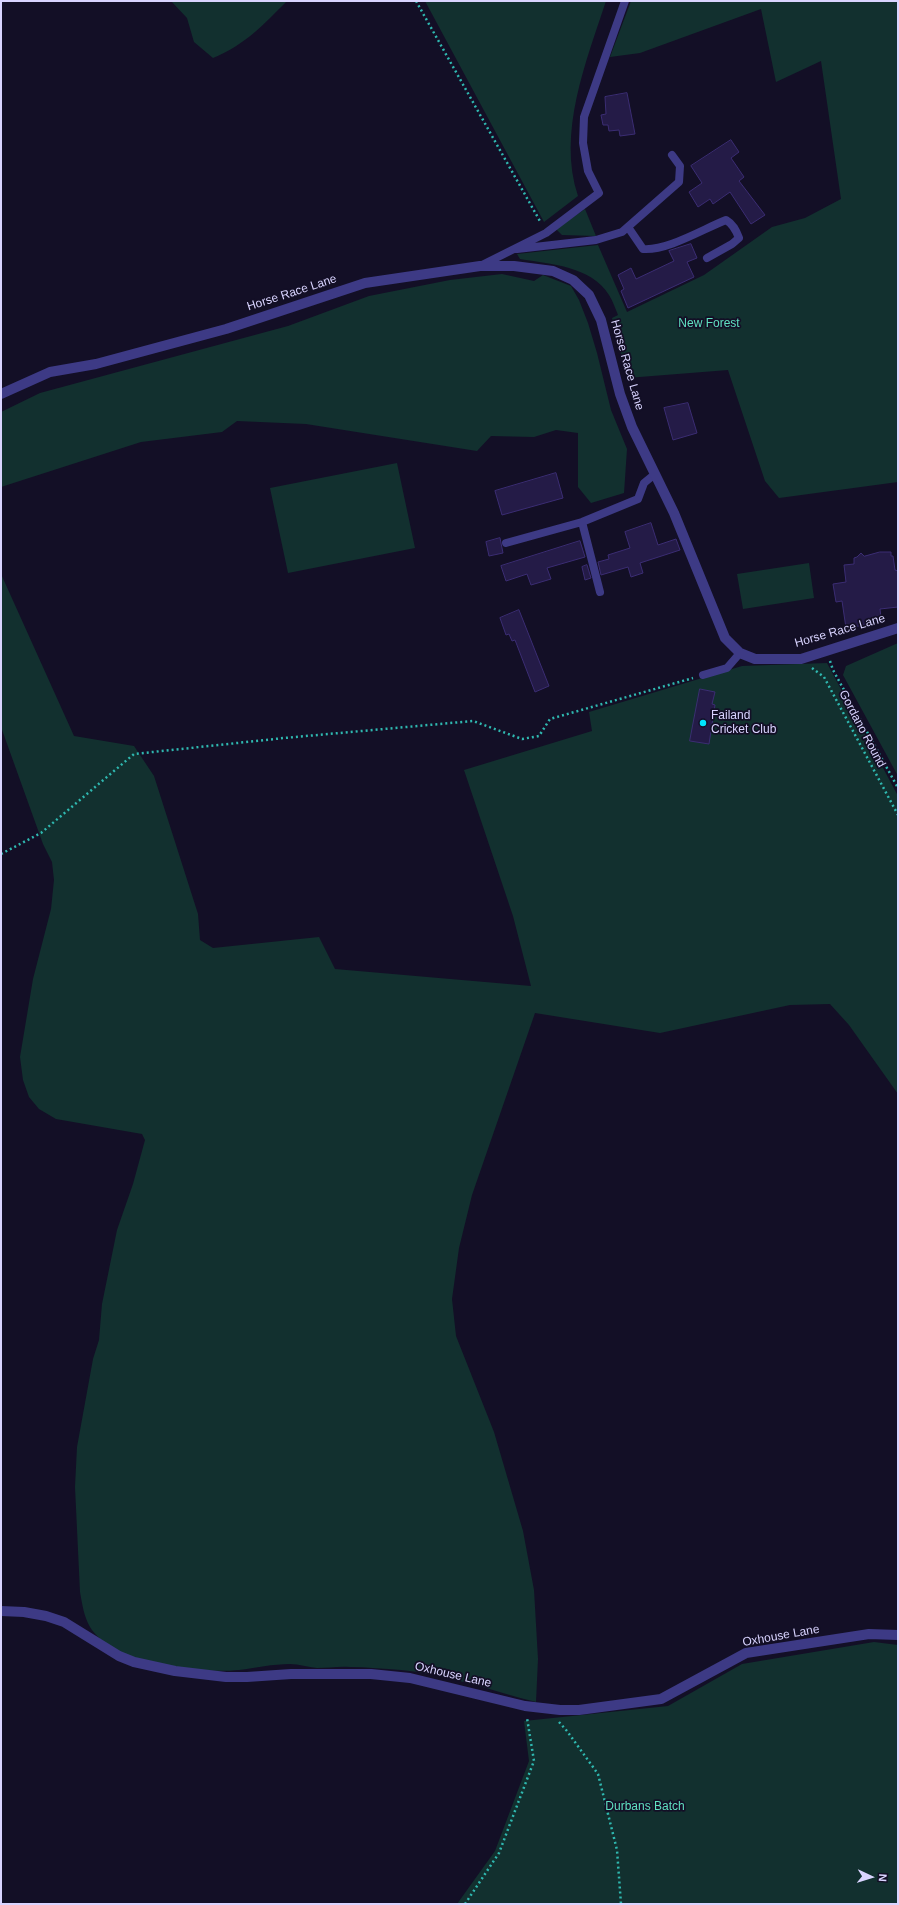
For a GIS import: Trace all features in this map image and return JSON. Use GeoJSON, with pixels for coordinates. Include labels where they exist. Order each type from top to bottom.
{"type":"FeatureCollection","features":[{"type":"Feature","properties":{"kind":"street","name":"Horse Race Lane"},"geometry":{"type":"LineString","coordinates":[[1,394],[50,372],[96,364],[204,335],[365,283],[480,266],[514,266],[553,271],[573,280],[589,295],[602,320],[620,394],[632,427],[674,513],[726,638],[740,653],[755,659],[801,659],[898,628]]}},
{"type":"Feature","properties":{"kind":"street","name":"Oxhouse Lane"},"geometry":{"type":"LineString","coordinates":[[1,1611],[24,1612],[46,1616],[64,1622],[119,1656],[134,1662],[175,1671],[219,1676],[247,1677],[291,1674],[371,1674],[410,1678],[525,1706],[546,1709],[579,1710],[661,1699],[746,1653],[869,1634],[898,1635]]}},
{"type":"Feature","properties":{"kind":"lane"},"geometry":{"type":"LineString","coordinates":[[480,266],[546,232],[599,193],[588,171],[583,143],[584,117],[625,1]]}},
{"type":"Feature","properties":{"kind":"lane"},"geometry":{"type":"LineString","coordinates":[[510,250],[596,240],[622,232],[679,182],[680,166],[672,156]]}},
{"type":"Feature","properties":{"kind":"lane"},"geometry":{"type":"LineString","coordinates":[[628,227],[643,249],[652,250],[726,220],[730,222],[736,230],[739,238],[732,244],[706,258]]}},
{"type":"Feature","properties":{"kind":"lane"},"geometry":{"type":"LineString","coordinates":[[506,543],[582,522],[638,499],[644,483],[655,474]]}},
{"type":"Feature","properties":{"kind":"lane"},"geometry":{"type":"LineString","coordinates":[[582,522],[600,592]]}},
{"type":"Feature","properties":{"kind":"lane"},"geometry":{"type":"LineString","coordinates":[[703,675],[727,668],[740,653]]}},
{"type":"Feature","properties":{"kind":"path"},"geometry":{"type":"LineString","coordinates":[[416,1],[546,232]]}},
{"type":"Feature","properties":{"kind":"path"},"geometry":{"type":"LineString","coordinates":[[827,651],[833,670],[898,788]]}},
{"type":"Feature","properties":{"kind":"path","name":"Gordano Round"},"geometry":{"type":"LineString","coordinates":[[801,659],[824,677],[898,815]]}},
{"type":"Feature","properties":{"kind":"path"},"geometry":{"type":"LineString","coordinates":[[1,854],[41,833],[134,754],[284,738],[473,721],[522,740],[539,736],[550,719],[602,702],[703,675]]}},
{"type":"Feature","properties":{"kind":"path"},"geometry":{"type":"LineString","coordinates":[[465,1904],[499,1853],[534,1761],[525,1706]]}},
{"type":"Feature","properties":{"kind":"path"},"geometry":{"type":"LineString","coordinates":[[546,1709],[567,1731],[598,1774],[618,1850],[621,1904]]}},
{"type":"Feature","properties":{"kind":"green space"},"geometry":{"type":"Polygon","coordinates":[[[171,1],[287,1],[244,41],[213,58],[194,42],[187,18],[171,1]]]}},
{"type":"Feature","properties":{"kind":"green space"},"geometry":{"type":"Polygon","coordinates":[[[425,1],[606,1],[583,73],[572,123],[572,172],[578,196],[544,222],[425,1]]]}},
{"type":"Feature","properties":{"kind":"green space","name":"New Forest"},"geometry":{"type":"Polygon","coordinates":[[[631,1],[898,1],[898,482],[779,498],[765,481],[728,370],[627,378],[612,318],[618,315],[613,302],[601,285],[581,272],[557,265],[520,259],[517,254],[598,245],[627,312],[704,275],[772,227],[805,218],[841,199],[821,61],[776,82],[761,9],[640,53],[610,57],[631,1]]]}},
{"type":"Feature","properties":{"kind":"green space"},"geometry":{"type":"Polygon","coordinates":[[[585,209],[596,236],[562,235],[556,229],[585,209]]]}},
{"type":"Feature","properties":{"kind":"green space"},"geometry":{"type":"Polygon","coordinates":[[[502,274],[534,281],[543,275],[571,286],[579,300],[597,353],[611,410],[627,449],[624,493],[591,503],[578,487],[578,433],[556,430],[534,437],[491,436],[477,451],[306,424],[237,421],[222,432],[141,442],[1,487],[1,412],[40,393],[288,326],[369,296],[450,280],[502,274]]]}},
{"type":"Feature","properties":{"kind":"green space"},"geometry":{"type":"Polygon","coordinates":[[[397,463],[415,548],[288,573],[270,488],[397,463]]]}},
{"type":"Feature","properties":{"kind":"green space"},"geometry":{"type":"Polygon","coordinates":[[[809,563],[814,598],[743,609],[737,574],[809,563]]]}},
{"type":"Feature","properties":{"kind":"green space"},"geometry":{"type":"Polygon","coordinates":[[[1,574],[74,736],[134,746],[154,776],[198,914],[200,940],[213,948],[319,937],[335,969],[531,986],[513,916],[464,770],[592,731],[589,712],[742,666],[827,663],[898,796],[898,1094],[849,1025],[830,1004],[790,1005],[660,1033],[535,1013],[472,1195],[459,1248],[452,1299],[456,1336],[494,1432],[523,1531],[534,1590],[538,1659],[536,1702],[452,1679],[401,1670],[346,1667],[317,1668],[290,1664],[222,1671],[180,1668],[158,1664],[136,1658],[117,1650],[101,1640],[90,1627],[86,1619],[80,1592],[75,1487],[77,1447],[93,1359],[99,1340],[102,1304],[117,1230],[133,1184],[145,1140],[142,1134],[56,1119],[39,1109],[29,1097],[23,1080],[20,1057],[33,979],[51,909],[54,880],[52,862],[43,844],[1,727],[1,574]]]}},
{"type":"Feature","properties":{"kind":"green space"},"geometry":{"type":"Polygon","coordinates":[[[898,643],[898,776],[843,675],[846,666],[898,643]]]}},
{"type":"Feature","properties":{"kind":"green space","name":"Durbans Batch"},"geometry":{"type":"Polygon","coordinates":[[[874,1642],[898,1645],[898,1904],[457,1904],[495,1851],[529,1761],[524,1721],[668,1706],[742,1664],[874,1642]]]}},
{"type":"Feature","properties":{"kind":"building"},"geometry":{"type":"Polygon","coordinates":[[[627,93],[635,134],[620,136],[619,130],[609,131],[608,125],[603,125],[601,115],[606,114],[605,97],[627,93]]]}},
{"type":"Feature","properties":{"kind":"building"},"geometry":{"type":"Polygon","coordinates":[[[731,140],[739,152],[731,158],[744,177],[739,181],[765,215],[751,224],[730,192],[713,204],[710,199],[698,207],[689,192],[702,183],[691,166],[731,140]]]}},
{"type":"Feature","properties":{"kind":"building"},"geometry":{"type":"Polygon","coordinates":[[[691,244],[697,258],[687,262],[694,277],[628,308],[621,291],[624,289],[618,275],[631,268],[636,279],[674,261],[669,251],[691,244]]]}},
{"type":"Feature","properties":{"kind":"building"},"geometry":{"type":"Polygon","coordinates":[[[688,403],[697,433],[673,440],[664,408],[688,403]]]}},
{"type":"Feature","properties":{"kind":"building"},"geometry":{"type":"Polygon","coordinates":[[[556,473],[563,498],[502,515],[495,491],[556,473]]]}},
{"type":"Feature","properties":{"kind":"building"},"geometry":{"type":"Polygon","coordinates":[[[651,523],[658,545],[676,539],[680,550],[640,563],[643,573],[631,577],[628,567],[601,575],[598,562],[609,559],[608,555],[630,548],[625,532],[651,523]]]}},
{"type":"Feature","properties":{"kind":"building"},"geometry":{"type":"Polygon","coordinates":[[[500,538],[503,553],[489,556],[486,542],[500,538]]]}},
{"type":"Feature","properties":{"kind":"building"},"geometry":{"type":"Polygon","coordinates":[[[580,541],[585,557],[547,568],[551,579],[531,585],[527,574],[506,581],[501,566],[580,541]]]}},
{"type":"Feature","properties":{"kind":"building"},"geometry":{"type":"Polygon","coordinates":[[[880,552],[891,552],[895,570],[898,571],[898,607],[880,609],[881,618],[870,619],[871,624],[846,628],[842,601],[836,602],[833,584],[846,582],[844,565],[854,564],[854,558],[861,553],[864,556],[880,552]]]}},
{"type":"Feature","properties":{"kind":"building"},"geometry":{"type":"Polygon","coordinates":[[[587,565],[591,578],[585,580],[582,567],[587,565]]]}},
{"type":"Feature","properties":{"kind":"building"},"geometry":{"type":"Polygon","coordinates":[[[519,610],[549,686],[535,692],[515,640],[512,641],[509,634],[506,635],[500,618],[519,610]]]}},
{"type":"Feature","properties":{"kind":"building","name":"Failand Cricket Club"},"geometry":{"type":"Polygon","coordinates":[[[700,689],[715,692],[712,704],[715,705],[709,744],[690,741],[700,689]]]}},
{"type":"Feature","properties":{"kind":"place","name":"Failand Cricket Club"},"geometry":{"type":"Point","coordinates":[703,723]}}]}
